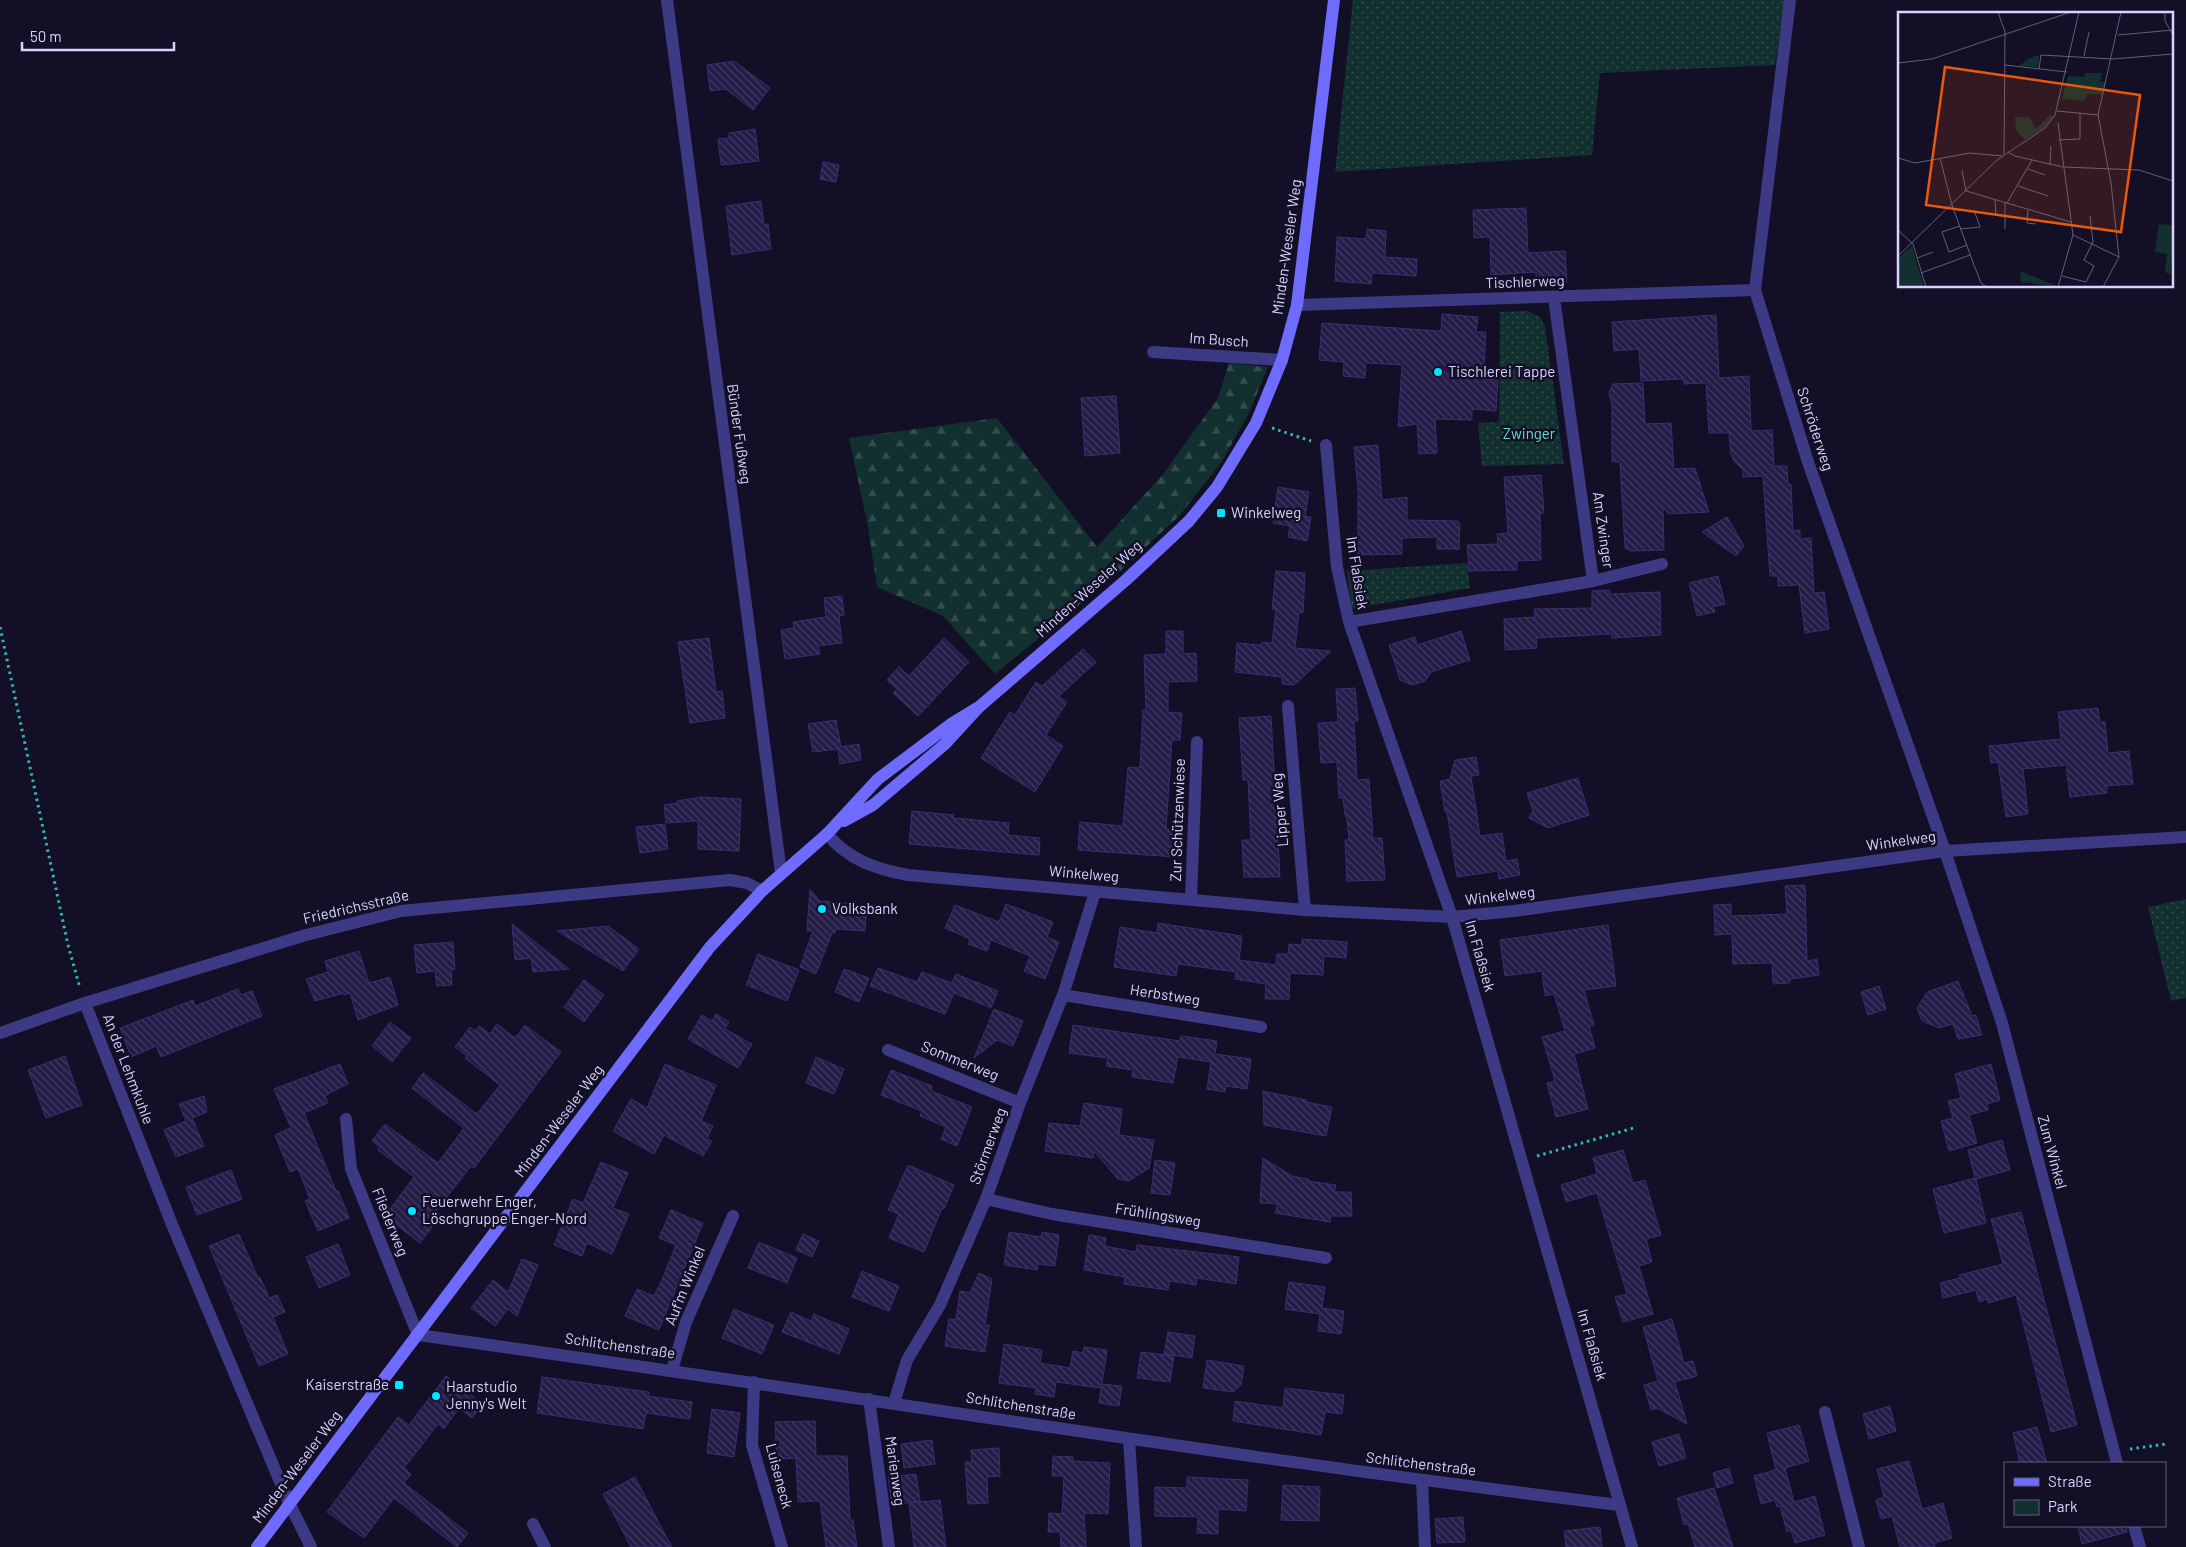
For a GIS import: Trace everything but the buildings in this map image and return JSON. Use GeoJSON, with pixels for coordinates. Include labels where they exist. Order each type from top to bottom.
{"type":"FeatureCollection","features":[{"type":"Feature","properties":{"kind":"street","name":"Bünder Fußweg"},"geometry":{"type":"LineString","coordinates":[[666,0],[781,873]]}},
{"type":"Feature","properties":{"kind":"street","name":"Minden-Weseler Weg"},"geometry":{"type":"LineString","coordinates":[[257,1547],[710,947],[762,891],[830,830],[878,779],[952,724],[979,707],[1126,580],[1189,521],[1217,487],[1256,422],[1282,360],[1297,305],[1334,0]]}},
{"type":"Feature","properties":{"kind":"street","name":"Schröderweg"},"geometry":{"type":"LineString","coordinates":[[1790,0],[1755,290],[1808,462],[1945,851]]}},
{"type":"Feature","properties":{"kind":"street","name":"Tischlerweg"},"geometry":{"type":"LineString","coordinates":[[1297,305],[1755,290]]}},
{"type":"Feature","properties":{"kind":"street","name":"Am Zwinger"},"geometry":{"type":"LineString","coordinates":[[1349,622],[1593,581],[1554,298]]}},
{"type":"Feature","properties":{"kind":"street","name":"Im Busch"},"geometry":{"type":"LineString","coordinates":[[1153,352],[1282,360]]}},
{"type":"Feature","properties":{"kind":"street","name":"Im Flaßsiek"},"geometry":{"type":"LineString","coordinates":[[1326,445],[1337,567],[1349,622],[1452,917],[1632,1547]]}},
{"type":"Feature","properties":{"kind":"street"},"geometry":{"type":"LineString","coordinates":[[1593,581],[1662,564]]}},
{"type":"Feature","properties":{"kind":"street","name":"Lipper Weg"},"geometry":{"type":"LineString","coordinates":[[1288,706],[1305,910]]}},
{"type":"Feature","properties":{"kind":"street","name":"Zur Schützenwiese"},"geometry":{"type":"LineString","coordinates":[[1191,899],[1198,742]]}},
{"type":"Feature","properties":{"kind":"street","name":"Winkelweg"},"geometry":{"type":"LineString","coordinates":[[830,830],[841,849],[860,862],[896,873],[1305,910],[1452,917],[1514,911],[1945,851],[2186,837]]}},
{"type":"Feature","properties":{"kind":"street","name":"Zum Winkel"},"geometry":{"type":"LineString","coordinates":[[1945,851],[2002,1023],[2116,1457]]}},
{"type":"Feature","properties":{"kind":"street","name":"Friedrichsstraße"},"geometry":{"type":"LineString","coordinates":[[0,1033],[85,1003],[306,935],[401,911],[730,880],[747,883],[762,891]]}},
{"type":"Feature","properties":{"kind":"street","name":"Störmerweg"},"geometry":{"type":"LineString","coordinates":[[894,1403],[907,1360],[940,1305],[986,1199],[1020,1102],[1063,995],[1095,892]]}},
{"type":"Feature","properties":{"kind":"street","name":"Herbstweg"},"geometry":{"type":"LineString","coordinates":[[1063,995],[1262,1027]]}},
{"type":"Feature","properties":{"kind":"street","name":"An der Lehmkuhle"},"geometry":{"type":"LineString","coordinates":[[85,1003],[173,1227],[289,1504]]}},
{"type":"Feature","properties":{"kind":"street","name":"Sommerweg"},"geometry":{"type":"LineString","coordinates":[[888,1050],[1020,1102]]}},
{"type":"Feature","properties":{"kind":"street","name":"Fliederweg"},"geometry":{"type":"LineString","coordinates":[[346,1119],[351,1169],[418,1335]]}},
{"type":"Feature","properties":{"kind":"street","name":"Frühlingsweg"},"geometry":{"type":"LineString","coordinates":[[986,1199],[1052,1214],[1326,1258]]}},
{"type":"Feature","properties":{"kind":"street","name":"Auf'm Winkel"},"geometry":{"type":"LineString","coordinates":[[672,1370],[686,1322],[732,1216]]}},
{"type":"Feature","properties":{"kind":"street","name":"Schlitchenstraße"},"geometry":{"type":"LineString","coordinates":[[418,1335],[754,1382],[1129,1440],[1422,1481],[1619,1505]]}},
{"type":"Feature","properties":{"kind":"street","name":"Luiseneck"},"geometry":{"type":"LineString","coordinates":[[754,1382],[752,1445],[782,1547]]}},
{"type":"Feature","properties":{"kind":"street","name":"Marienweg"},"geometry":{"type":"LineString","coordinates":[[869,1399],[889,1547]]}},
{"type":"Feature","properties":{"kind":"street"},"geometry":{"type":"LineString","coordinates":[[1825,1412],[1859,1547]]}},
{"type":"Feature","properties":{"kind":"street"},"geometry":{"type":"LineString","coordinates":[[1129,1440],[1136,1547]]}},
{"type":"Feature","properties":{"kind":"street"},"geometry":{"type":"LineString","coordinates":[[1422,1481],[1425,1547]]}},
{"type":"Feature","properties":{"kind":"street"},"geometry":{"type":"LineString","coordinates":[[289,1504],[311,1547]]}},
{"type":"Feature","properties":{"kind":"street"},"geometry":{"type":"LineString","coordinates":[[533,1524],[545,1547]]}},
{"type":"Feature","properties":{"kind":"street"},"geometry":{"type":"LineString","coordinates":[[2134,1527],[2140,1547]]}},
{"type":"Feature","properties":{"kind":"path"},"geometry":{"type":"LineString","coordinates":[[1256,422],[1326,445]]}},
{"type":"Feature","properties":{"kind":"path","name":"An der Lehmkuhle"},"geometry":{"type":"LineString","coordinates":[[0,626],[68,945],[85,1003]]}},
{"type":"Feature","properties":{"kind":"path"},"geometry":{"type":"LineString","coordinates":[[1522,1161],[1637,1127]]}},
{"type":"Feature","properties":{"kind":"path"},"geometry":{"type":"LineString","coordinates":[[2116,1457],[2166,1444]]}},
{"type":"Feature","properties":{"kind":"green space"},"geometry":{"type":"Polygon","coordinates":[[[1353,0],[1785,0],[1775,65],[1600,73],[1592,155],[1335,172],[1353,0]]]}},
{"type":"Feature","properties":{"kind":"green space","name":"Zwinger"},"geometry":{"type":"Polygon","coordinates":[[[1526,311],[1539,316],[1545,326],[1564,464],[1482,466],[1478,423],[1499,422],[1500,312],[1526,311]]]}},
{"type":"Feature","properties":{"kind":"green space"},"geometry":{"type":"Polygon","coordinates":[[[1229,363],[1268,367],[1248,415],[1221,463],[1179,516],[1118,573],[995,674],[943,616],[877,587],[868,527],[849,438],[997,418],[1097,547],[1164,473],[1218,398],[1229,363]]]}},
{"type":"Feature","properties":{"kind":"green space"},"geometry":{"type":"Polygon","coordinates":[[[1467,563],[1470,588],[1351,609],[1347,571],[1467,563]]]}},
{"type":"Feature","properties":{"kind":"green space"},"geometry":{"type":"Polygon","coordinates":[[[2186,899],[2186,998],[2171,1001],[2148,907],[2186,899]]]}},
{"type":"Feature","properties":{"kind":"place","name":"Tischlerei Tappe"},"geometry":{"type":"Point","coordinates":[1438,372]}},
{"type":"Feature","properties":{"kind":"place","name":"Winkelweg"},"geometry":{"type":"Point","coordinates":[1221,513]}},
{"type":"Feature","properties":{"kind":"place","name":"Volksbank"},"geometry":{"type":"Point","coordinates":[822,909]}},
{"type":"Feature","properties":{"kind":"place","name":"Feuerwehr Enger, Löschgruppe Enger-Nord"},"geometry":{"type":"Point","coordinates":[412,1211]}},
{"type":"Feature","properties":{"kind":"place","name":"Kaiserstraße"},"geometry":{"type":"Point","coordinates":[399,1385]}},
{"type":"Feature","properties":{"kind":"place","name":"Haarstudio Jenny's Welt"},"geometry":{"type":"Point","coordinates":[436,1396]}}]}
